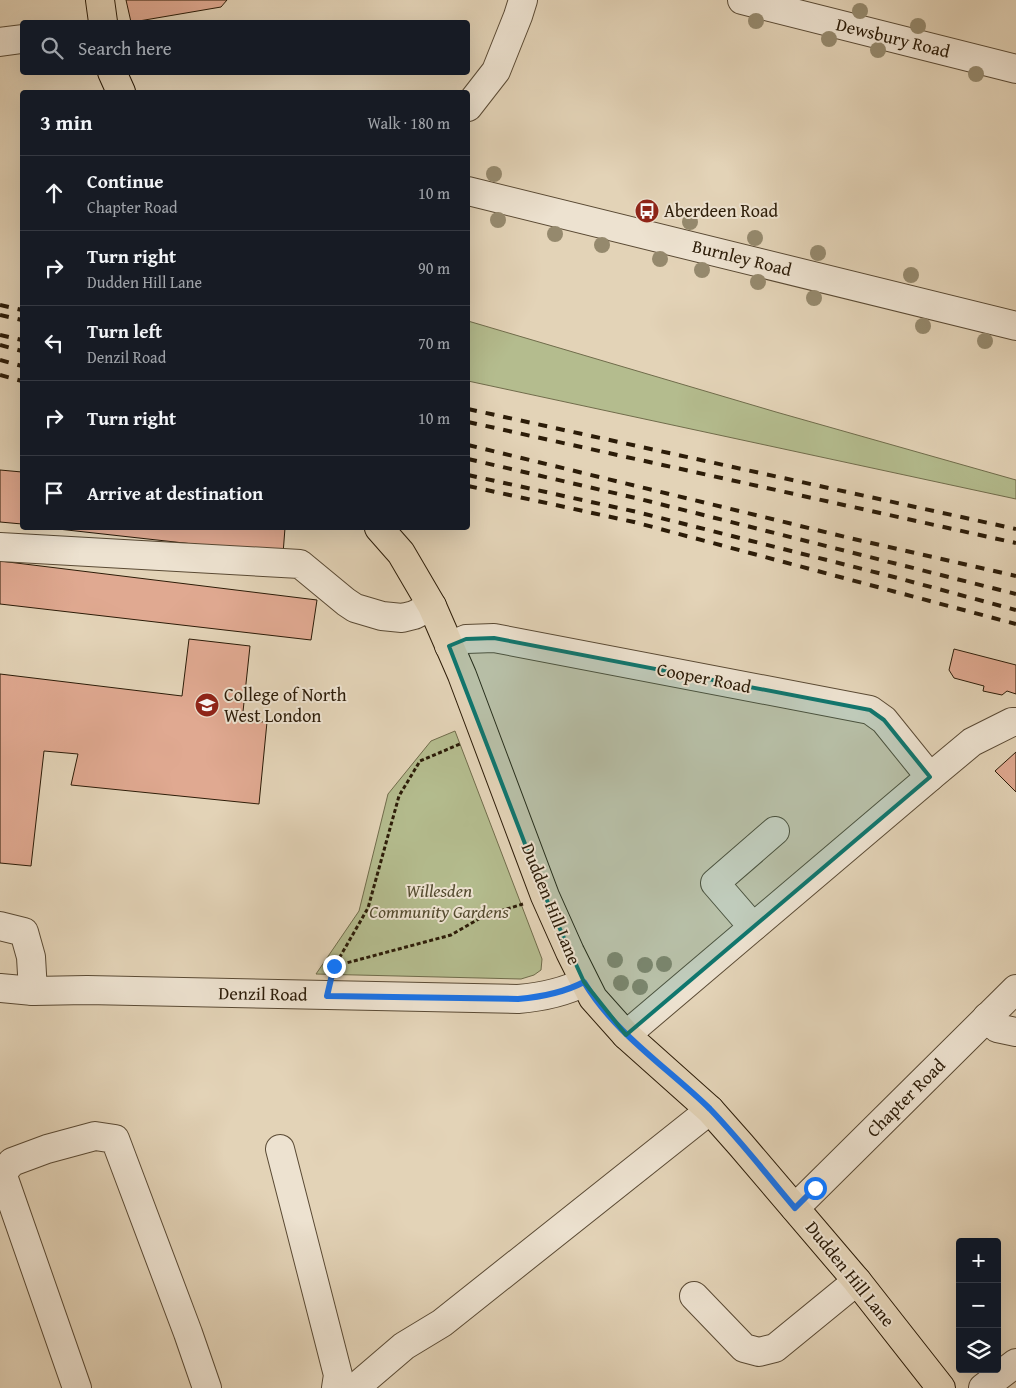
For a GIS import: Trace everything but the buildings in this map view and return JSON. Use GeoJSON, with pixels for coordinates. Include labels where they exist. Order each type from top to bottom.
{"type":"FeatureCollection","features":[{"type":"Feature","properties":{"kind":"main road"},"geometry":{"type":"LineString","coordinates":[[100,0],[103,20]]}},
{"type":"Feature","properties":{"kind":"main road"},"geometry":{"type":"LineString","coordinates":[[108,90],[111,75]]}},
{"type":"Feature","properties":{"kind":"main road"},"geometry":{"type":"LineString","coordinates":[[113,75],[120,90]]}},
{"type":"Feature","properties":{"kind":"main road","name":"Dudden Hill Lane"},"geometry":{"type":"LineString","coordinates":[[381,530],[401,553],[432,606],[462,675],[545,896],[593,998],[626,1035],[710,1110],[857,1281],[941,1388]]}},
{"type":"Feature","properties":{"kind":"street"},"geometry":{"type":"LineString","coordinates":[[470,104],[496,72],[523,0]]}},
{"type":"Feature","properties":{"kind":"street","name":"Dewsbury Road"},"geometry":{"type":"LineString","coordinates":[[742,0],[1016,69]]}},
{"type":"Feature","properties":{"kind":"street"},"geometry":{"type":"LineString","coordinates":[[0,42],[20,39]]}},
{"type":"Feature","properties":{"kind":"street","name":"Burnley Road"},"geometry":{"type":"LineString","coordinates":[[470,191],[1016,326]]}},
{"type":"Feature","properties":{"kind":"street"},"geometry":{"type":"LineString","coordinates":[[0,547],[300,564],[355,608],[382,616],[402,618],[432,606]]}},
{"type":"Feature","properties":{"kind":"street","name":"Cooper Road"},"geometry":{"type":"LineString","coordinates":[[449,646],[466,639],[494,638],[870,710],[884,720],[930,777]]}},
{"type":"Feature","properties":{"kind":"street"},"geometry":{"type":"LineString","coordinates":[[626,1035],[972,742],[1012,722],[1016,722]]}},
{"type":"Feature","properties":{"kind":"street"},"geometry":{"type":"LineString","coordinates":[[753,927],[715,883],[775,831]]}},
{"type":"Feature","properties":{"kind":"street"},"geometry":{"type":"LineString","coordinates":[[0,926],[24,932],[31,957],[33,991]]}},
{"type":"Feature","properties":{"kind":"street","name":"Denzil Road"},"geometry":{"type":"LineString","coordinates":[[0,988],[33,991],[87,990],[518,999],[556,993],[584,982]]}},
{"type":"Feature","properties":{"kind":"street","name":"Chapter Road"},"geometry":{"type":"LineString","coordinates":[[795,1208],[1016,989]]}},
{"type":"Feature","properties":{"kind":"street"},"geometry":{"type":"LineString","coordinates":[[987,1017],[997,1028],[1016,1032]]}},
{"type":"Feature","properties":{"kind":"street"},"geometry":{"type":"LineString","coordinates":[[355,1388],[404,1346],[442,1323],[710,1110]]}},
{"type":"Feature","properties":{"kind":"street"},"geometry":{"type":"LineString","coordinates":[[77,1388],[2,1173],[12,1162],[46,1149],[95,1136],[115,1139],[207,1388]]}},
{"type":"Feature","properties":{"kind":"street"},"geometry":{"type":"LineString","coordinates":[[280,1149],[338,1375],[336,1388]]}},
{"type":"Feature","properties":{"kind":"street"},"geometry":{"type":"LineString","coordinates":[[694,1296],[744,1348],[759,1352],[775,1348],[857,1281]]}},
{"type":"Feature","properties":{"kind":"street"},"geometry":{"type":"LineString","coordinates":[[983,1388],[1016,1363]]}},
{"type":"Feature","properties":{"kind":"path"},"geometry":{"type":"LineString","coordinates":[[327,996],[334,966],[368,908],[399,796],[420,761],[465,742]]}},
{"type":"Feature","properties":{"kind":"path"},"geometry":{"type":"LineString","coordinates":[[334,966],[451,935],[484,916],[529,902]]}},
{"type":"Feature","properties":{"kind":"highlighted area"},"geometry":{"type":"Polygon","coordinates":[[[494,638],[870,710],[884,720],[930,777],[626,1035],[584,982],[545,896],[449,646],[466,639],[494,638]]]}},
{"type":"Feature","properties":{"kind":"green space"},"geometry":{"type":"Polygon","coordinates":[[[470,322],[776,412],[1016,480],[1016,499],[470,381],[470,322]]]}},
{"type":"Feature","properties":{"kind":"green space","name":"Willesden Community Gardens"},"geometry":{"type":"Polygon","coordinates":[[[455,731],[542,959],[541,970],[534,975],[521,979],[316,974],[359,911],[388,794],[431,741],[455,731]]]}},
{"type":"Feature","properties":{"kind":"railway"},"geometry":{"type":"LineString","coordinates":[[0,305],[20,310]]}},
{"type":"Feature","properties":{"kind":"railway"},"geometry":{"type":"LineString","coordinates":[[0,315],[20,320]]}},
{"type":"Feature","properties":{"kind":"railway"},"geometry":{"type":"LineString","coordinates":[[0,335],[20,340]]}},
{"type":"Feature","properties":{"kind":"railway"},"geometry":{"type":"LineString","coordinates":[[0,345],[20,350]]}},
{"type":"Feature","properties":{"kind":"railway"},"geometry":{"type":"LineString","coordinates":[[0,360],[20,365]]}},
{"type":"Feature","properties":{"kind":"railway"},"geometry":{"type":"LineString","coordinates":[[0,375],[20,380]]}},
{"type":"Feature","properties":{"kind":"railway"},"geometry":{"type":"LineString","coordinates":[[470,409],[1016,529]]}},
{"type":"Feature","properties":{"kind":"railway"},"geometry":{"type":"LineString","coordinates":[[470,422],[1016,543]]}},
{"type":"Feature","properties":{"kind":"railway"},"geometry":{"type":"LineString","coordinates":[[470,445],[858,540],[1016,576]]}},
{"type":"Feature","properties":{"kind":"railway"},"geometry":{"type":"LineString","coordinates":[[470,459],[640,499],[1016,594]]}},
{"type":"Feature","properties":{"kind":"railway"},"geometry":{"type":"LineString","coordinates":[[470,475],[637,512],[1016,610]]}},
{"type":"Feature","properties":{"kind":"railway"},"geometry":{"type":"LineString","coordinates":[[470,486],[634,522],[1016,624]]}},
{"type":"Feature","properties":{"kind":"place","name":"Aberdeen Road"},"geometry":{"type":"Point","coordinates":[647,211]}},
{"type":"Feature","properties":{"kind":"place","name":"College of North West London"},"geometry":{"type":"Point","coordinates":[207,705]}},
{"type":"Feature","properties":{"kind":"route"},"geometry":{"type":"LineString","coordinates":[[334,966],[327,996],[518,999],[556,993],[584,982],[593,998],[626,1035],[710,1110],[795,1208],[815,1188]]}}]}
